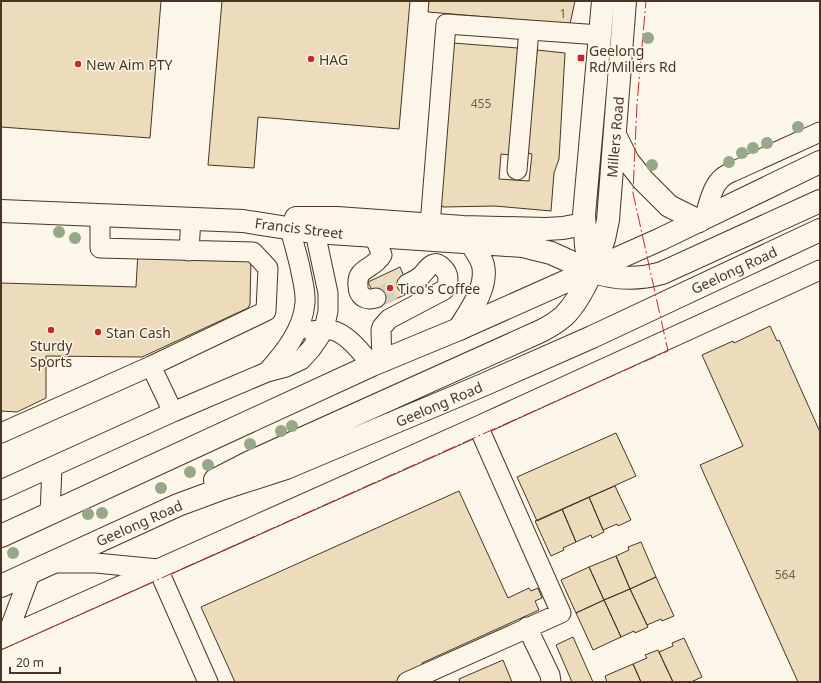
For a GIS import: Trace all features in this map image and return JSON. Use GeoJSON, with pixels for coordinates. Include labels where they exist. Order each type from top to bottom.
{"type":"FeatureCollection","features":[{"type":"Feature","properties":{"kind":"main road","name":"Millers Road"},"geometry":{"type":"LineString","coordinates":[[592,271],[586,246],[584,215],[603,1]]}},
{"type":"Feature","properties":{"kind":"main road","name":"Millers Road"},"geometry":{"type":"LineString","coordinates":[[592,271],[604,239],[608,220],[625,1]]}},
{"type":"Feature","properties":{"kind":"main road"},"geometry":{"type":"LineString","coordinates":[[591,132],[615,134],[628,161],[643,180],[669,206],[702,220]]}},
{"type":"Feature","properties":{"kind":"main road"},"geometry":{"type":"LineString","coordinates":[[1,536],[377,363],[592,271],[702,220],[820,162]]}},
{"type":"Feature","properties":{"kind":"main road","name":"Francis Street"},"geometry":{"type":"LineString","coordinates":[[1,211],[243,221],[303,226],[374,236],[429,232],[471,243],[523,246],[544,250],[592,271],[620,278],[644,278],[682,265],[820,201]]}},
{"type":"Feature","properties":{"kind":"main road"},"geometry":{"type":"LineString","coordinates":[[303,226],[338,218],[429,232],[481,228],[546,229],[563,228],[584,224]]}},
{"type":"Feature","properties":{"kind":"main road","name":"Geelong Road"},"geometry":{"type":"LineString","coordinates":[[1,586],[178,505],[218,490],[286,468],[483,386],[592,337],[820,230]]}},
{"type":"Feature","properties":{"kind":"main road"},"geometry":{"type":"LineString","coordinates":[[459,329],[471,310],[481,288],[483,278],[482,261],[471,243]]}},
{"type":"Feature","properties":{"kind":"main road"},"geometry":{"type":"LineString","coordinates":[[178,505],[212,482],[250,462],[541,332],[560,319],[570,309],[585,288],[592,271]]}},
{"type":"Feature","properties":{"kind":"street"},"geometry":{"type":"LineString","coordinates":[[429,232],[446,24],[600,35]]}},
{"type":"Feature","properties":{"kind":"street"},"geometry":{"type":"LineString","coordinates":[[517,170],[529,30]]}},
{"type":"Feature","properties":{"kind":"street"},"geometry":{"type":"LineString","coordinates":[[702,220],[714,189],[723,177],[820,132]]}},
{"type":"Feature","properties":{"kind":"street"},"geometry":{"type":"LineString","coordinates":[[1,433],[151,366],[266,311],[268,268],[253,252],[100,248],[100,215]]}},
{"type":"Feature","properties":{"kind":"street"},"geometry":{"type":"LineString","coordinates":[[189,251],[191,218]]}},
{"type":"Feature","properties":{"kind":"street"},"geometry":{"type":"LineString","coordinates":[[1,490],[173,412],[267,372],[286,367],[301,360],[315,344],[324,329],[328,311],[328,298],[303,226]]}},
{"type":"Feature","properties":{"kind":"street"},"geometry":{"type":"LineString","coordinates":[[267,372],[280,357],[292,339],[302,317],[305,304],[303,282],[303,226]]}},
{"type":"Feature","properties":{"kind":"street"},"geometry":{"type":"LineString","coordinates":[[374,236],[382,255],[374,264],[361,272],[358,277],[358,283],[359,291],[362,296],[369,299],[376,298]]}},
{"type":"Feature","properties":{"kind":"street"},"geometry":{"type":"LineString","coordinates":[[377,363],[382,326],[389,319],[444,290],[448,284],[448,276],[441,266],[434,264],[430,266],[419,278],[407,284]]}},
{"type":"Feature","properties":{"kind":"street","name":"Geelong Road"},"geometry":{"type":"LineString","coordinates":[[4,638],[478,426],[820,270]]}},
{"type":"Feature","properties":{"kind":"street"},"geometry":{"type":"LineString","coordinates":[[292,339],[307,332],[324,329],[334,331],[343,336],[377,363]]}},
{"type":"Feature","properties":{"kind":"street"},"geometry":{"type":"LineString","coordinates":[[151,366],[173,412]]}},
{"type":"Feature","properties":{"kind":"street"},"geometry":{"type":"LineString","coordinates":[[407,682],[560,613],[478,426]]}},
{"type":"Feature","properties":{"kind":"street"},"geometry":{"type":"LineString","coordinates":[[50,514],[52,467]]}},
{"type":"Feature","properties":{"kind":"street","name":"Geelong Road"},"geometry":{"type":"LineString","coordinates":[[53,563],[96,563],[158,569]]}},
{"type":"Feature","properties":{"kind":"street"},"geometry":{"type":"LineString","coordinates":[[158,569],[208,682]]}},
{"type":"Feature","properties":{"kind":"street","name":"Geelong Road"},"geometry":{"type":"LineString","coordinates":[[4,638],[30,574]]}},
{"type":"Feature","properties":{"kind":"street"},"geometry":{"type":"LineString","coordinates":[[527,627],[550,676],[551,682]]}},
{"type":"Feature","properties":{"kind":"building","name":"New Aim PTY"},"geometry":{"type":"Polygon","coordinates":[[[1,1],[161,1],[150,138],[1,127],[1,1]]]}},
{"type":"Feature","properties":{"kind":"building","name":"HAG"},"geometry":{"type":"Polygon","coordinates":[[[222,1],[410,1],[399,129],[258,117],[254,168],[208,165],[222,1]]]}},
{"type":"Feature","properties":{"kind":"building"},"geometry":{"type":"Polygon","coordinates":[[[429,1],[575,1],[570,24],[428,12],[429,1]]]}},
{"type":"Feature","properties":{"kind":"building"},"geometry":{"type":"Polygon","coordinates":[[[453,43],[518,48],[510,155],[501,154],[499,179],[529,181],[532,154],[527,153],[537,50],[565,53],[559,159],[554,173],[551,211],[495,206],[443,207],[440,203],[453,43]]]}},
{"type":"Feature","properties":{"kind":"building","name":"Stan Cash"},"geometry":{"type":"Polygon","coordinates":[[[138,252],[251,256],[250,304],[248,308],[142,357],[46,356],[46,398],[17,412],[1,411],[1,283],[136,287],[138,252]]]}},
{"type":"Feature","properties":{"kind":"building","name":"Tico's Coffee"},"geometry":{"type":"Polygon","coordinates":[[[400,267],[411,292],[380,306],[368,282],[400,267]]]}},
{"type":"Feature","properties":{"kind":"building"},"geometry":{"type":"Polygon","coordinates":[[[770,326],[777,341],[779,340],[820,432],[820,682],[798,682],[700,465],[743,446],[702,355],[733,341],[734,343],[770,326]]]}},
{"type":"Feature","properties":{"kind":"building"},"geometry":{"type":"Polygon","coordinates":[[[616,433],[636,476],[537,521],[517,477],[616,433]]]}},
{"type":"Feature","properties":{"kind":"building"},"geometry":{"type":"Polygon","coordinates":[[[615,486],[631,520],[618,526],[617,524],[603,530],[589,497],[615,486]]]}},
{"type":"Feature","properties":{"kind":"building"},"geometry":{"type":"Polygon","coordinates":[[[459,491],[508,598],[529,588],[531,591],[538,588],[542,598],[535,601],[539,610],[422,663],[425,670],[398,682],[235,682],[201,607],[459,491]]]}},
{"type":"Feature","properties":{"kind":"building"},"geometry":{"type":"Polygon","coordinates":[[[589,497],[604,532],[592,538],[591,535],[576,542],[562,509],[589,497]]]}},
{"type":"Feature","properties":{"kind":"building"},"geometry":{"type":"Polygon","coordinates":[[[562,509],[576,542],[551,556],[535,521],[562,509]]]}},
{"type":"Feature","properties":{"kind":"building"},"geometry":{"type":"Polygon","coordinates":[[[641,542],[656,577],[630,589],[616,556],[629,550],[628,547],[641,542]]]}},
{"type":"Feature","properties":{"kind":"building"},"geometry":{"type":"Polygon","coordinates":[[[616,556],[630,589],[604,600],[589,567],[616,556]]]}},
{"type":"Feature","properties":{"kind":"building"},"geometry":{"type":"Polygon","coordinates":[[[589,567],[604,600],[576,613],[561,580],[589,567]]]}},
{"type":"Feature","properties":{"kind":"building"},"geometry":{"type":"Polygon","coordinates":[[[656,577],[674,616],[662,621],[661,619],[647,625],[630,589],[656,577]]]}},
{"type":"Feature","properties":{"kind":"building"},"geometry":{"type":"Polygon","coordinates":[[[630,589],[648,627],[621,637],[604,600],[630,589]]]}},
{"type":"Feature","properties":{"kind":"building"},"geometry":{"type":"Polygon","coordinates":[[[604,600],[621,637],[593,650],[576,613],[604,600]]]}},
{"type":"Feature","properties":{"kind":"building"},"geometry":{"type":"Polygon","coordinates":[[[573,637],[593,682],[572,682],[556,645],[573,637]]]}},
{"type":"Feature","properties":{"kind":"building"},"geometry":{"type":"Polygon","coordinates":[[[684,638],[702,677],[691,682],[673,682],[659,652],[673,646],[672,643],[684,638]]]}},
{"type":"Feature","properties":{"kind":"building"},"geometry":{"type":"Polygon","coordinates":[[[658,650],[673,682],[641,682],[633,664],[647,658],[645,655],[658,650]]]}},
{"type":"Feature","properties":{"kind":"building"},"geometry":{"type":"Polygon","coordinates":[[[503,660],[512,682],[460,682],[459,679],[503,660]]]}},
{"type":"Feature","properties":{"kind":"building"},"geometry":{"type":"Polygon","coordinates":[[[633,664],[641,682],[607,682],[605,676],[633,664]]]}},
{"type":"Feature","properties":{"kind":"tunnel"},"geometry":{"type":"LineString","coordinates":[[376,298],[407,284]]}},
{"type":"Feature","properties":{"kind":"power"},"geometry":{"type":"LineString","coordinates":[[1,650],[668,351],[633,193],[637,104],[646,1]]}},
{"type":"Feature","properties":{"kind":"place","name":"Geelong Rd/Millers Rd"},"geometry":{"type":"Point","coordinates":[581,58]}},
{"type":"Feature","properties":{"kind":"place","name":"HAG"},"geometry":{"type":"Point","coordinates":[311,59]}},
{"type":"Feature","properties":{"kind":"place","name":"New Aim PTY"},"geometry":{"type":"Point","coordinates":[78,64]}},
{"type":"Feature","properties":{"kind":"place","name":"Tico's Coffee"},"geometry":{"type":"Point","coordinates":[390,288]}},
{"type":"Feature","properties":{"kind":"place","name":"Sturdy Sports"},"geometry":{"type":"Point","coordinates":[51,330]}},
{"type":"Feature","properties":{"kind":"place","name":"Stan Cash"},"geometry":{"type":"Point","coordinates":[98,332]}}]}
